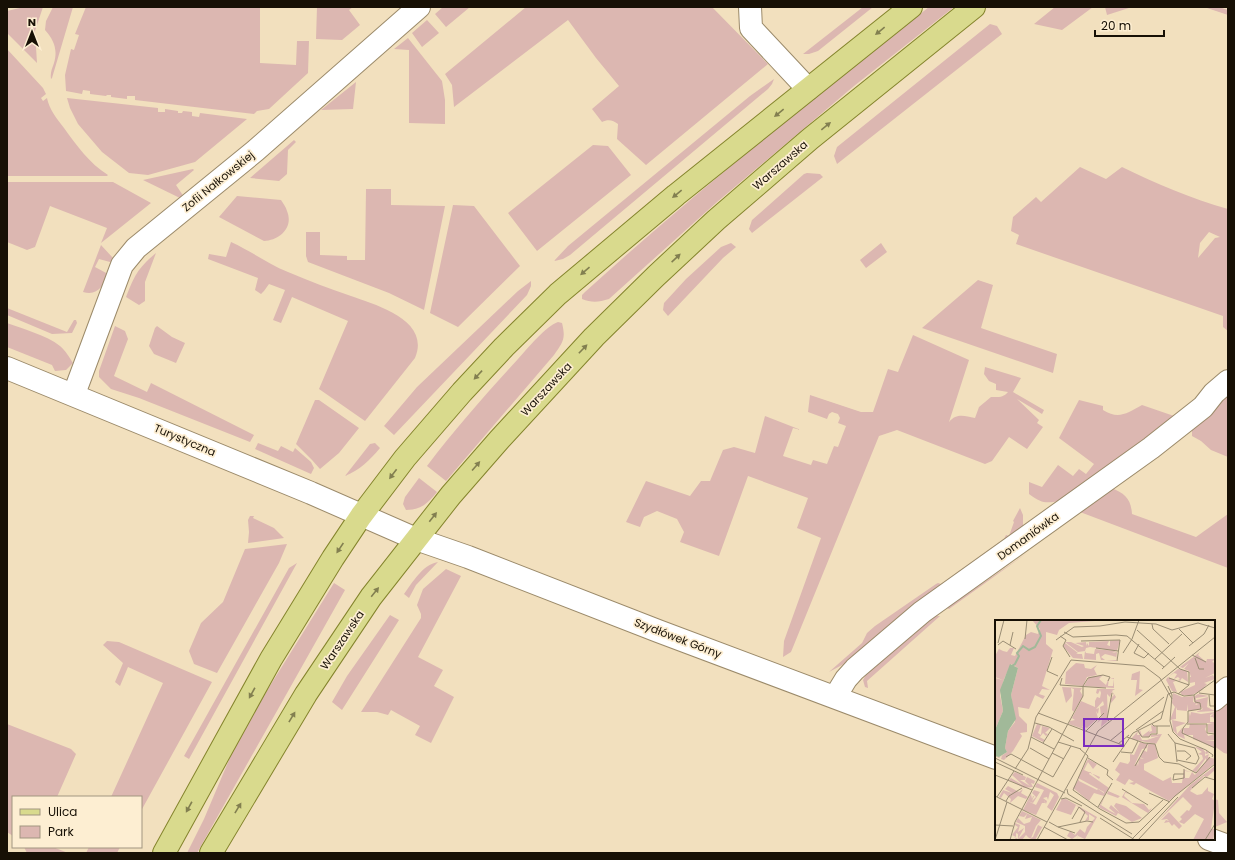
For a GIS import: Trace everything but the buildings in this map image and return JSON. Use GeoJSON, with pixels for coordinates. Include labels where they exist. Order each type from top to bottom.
{"type":"FeatureCollection","features":[{"type":"Feature","properties":{"kind":"main road"},"geometry":{"type":"LineString","coordinates":[[164,853],[271,659],[333,558],[405,458],[462,392],[504,346],[553,300],[676,195],[911,7]]}},
{"type":"Feature","properties":{"kind":"main road","name":"Warszawska"},"geometry":{"type":"LineString","coordinates":[[210,853],[306,694],[371,597],[451,495],[505,434],[594,337],[716,220],[810,139],[974,7]]}},
{"type":"Feature","properties":{"kind":"street","name":"Zofii Nałkowskiej"},"geometry":{"type":"LineString","coordinates":[[74,394],[122,266],[136,248],[255,151],[420,7]]}},
{"type":"Feature","properties":{"kind":"street"},"geometry":{"type":"LineString","coordinates":[[750,7],[751,28],[808,89]]}},
{"type":"Feature","properties":{"kind":"street","name":"Turystyczna"},"geometry":{"type":"LineString","coordinates":[[7,368],[74,394],[311,493],[362,516]]}},
{"type":"Feature","properties":{"kind":"street","name":"Domaniówka"},"geometry":{"type":"LineString","coordinates":[[835,697],[846,679],[855,669],[922,612],[1151,448],[1203,407],[1214,393],[1228,381]]}},
{"type":"Feature","properties":{"kind":"street","name":"Szydłówek Górny"},"geometry":{"type":"LineString","coordinates":[[362,516],[416,540],[468,557],[658,631],[995,758]]}},
{"type":"Feature","properties":{"kind":"street"},"geometry":{"type":"LineString","coordinates":[[1215,699],[1228,688]]}},
{"type":"Feature","properties":{"kind":"street"},"geometry":{"type":"LineString","coordinates":[[1212,840],[1228,846]]}},
{"type":"Feature","properties":{"kind":"green space"},"geometry":{"type":"Polygon","coordinates":[[[24,7],[43,7],[35,31],[37,63],[7,33],[7,11],[24,7]]]}},
{"type":"Feature","properties":{"kind":"green space"},"geometry":{"type":"Polygon","coordinates":[[[53,7],[73,7],[51,79],[56,54],[53,41],[45,30],[46,21],[53,7]]]}},
{"type":"Feature","properties":{"kind":"green space"},"geometry":{"type":"Polygon","coordinates":[[[86,7],[260,7],[260,63],[296,65],[297,41],[309,41],[308,73],[269,109],[257,111],[254,114],[135,100],[135,96],[127,96],[127,99],[111,97],[111,95],[106,96],[90,94],[90,91],[83,90],[82,94],[66,91],[65,75],[71,49],[74,50],[79,35],[75,34],[86,7]]]}},
{"type":"Feature","properties":{"kind":"green space"},"geometry":{"type":"Polygon","coordinates":[[[317,7],[353,7],[349,10],[360,25],[342,40],[316,39],[317,7]]]}},
{"type":"Feature","properties":{"kind":"green space"},"geometry":{"type":"Polygon","coordinates":[[[443,7],[470,7],[446,27],[435,14],[443,7]]]}},
{"type":"Feature","properties":{"kind":"green space"},"geometry":{"type":"Polygon","coordinates":[[[526,7],[712,7],[768,64],[646,165],[617,139],[618,124],[610,120],[602,122],[592,109],[619,86],[568,20],[454,107],[452,85],[445,74],[526,7]]]}},
{"type":"Feature","properties":{"kind":"green space"},"geometry":{"type":"Polygon","coordinates":[[[863,7],[873,7],[818,51],[803,54],[863,7]]]}},
{"type":"Feature","properties":{"kind":"green space"},"geometry":{"type":"Polygon","coordinates":[[[929,7],[954,7],[854,86],[717,202],[609,299],[596,302],[582,299],[582,295],[585,292],[711,182],[929,7]]]}},
{"type":"Feature","properties":{"kind":"green space"},"geometry":{"type":"Polygon","coordinates":[[[1055,7],[1093,7],[1062,30],[1034,24],[1055,7]]]}},
{"type":"Feature","properties":{"kind":"green space"},"geometry":{"type":"Polygon","coordinates":[[[1105,7],[1132,7],[1107,15],[1105,7]]]}},
{"type":"Feature","properties":{"kind":"green space"},"geometry":{"type":"Polygon","coordinates":[[[1204,7],[1219,7],[1228,10],[1228,15],[1204,7]]]}},
{"type":"Feature","properties":{"kind":"green space"},"geometry":{"type":"Polygon","coordinates":[[[427,20],[439,33],[422,47],[412,33],[427,20]]]}},
{"type":"Feature","properties":{"kind":"green space"},"geometry":{"type":"Polygon","coordinates":[[[990,24],[997,26],[1002,34],[837,164],[834,156],[837,147],[990,24]]]}},
{"type":"Feature","properties":{"kind":"green space"},"geometry":{"type":"Polygon","coordinates":[[[408,38],[442,81],[445,100],[445,124],[409,123],[409,50],[394,49],[408,38]]]}},
{"type":"Feature","properties":{"kind":"green space"},"geometry":{"type":"Polygon","coordinates":[[[7,49],[43,88],[46,94],[41,98],[43,101],[47,98],[54,114],[79,148],[89,160],[108,175],[107,176],[7,176],[7,49]]]}},
{"type":"Feature","properties":{"kind":"green space"},"geometry":{"type":"Polygon","coordinates":[[[774,79],[768,89],[570,255],[563,259],[554,261],[568,246],[750,96],[774,79]]]}},
{"type":"Feature","properties":{"kind":"green space"},"geometry":{"type":"Polygon","coordinates":[[[356,82],[353,109],[321,110],[356,82]]]}},
{"type":"Feature","properties":{"kind":"green space"},"geometry":{"type":"Polygon","coordinates":[[[67,98],[158,108],[158,112],[165,112],[165,109],[178,111],[178,113],[182,113],[183,111],[192,112],[192,116],[199,117],[200,113],[247,119],[195,162],[148,175],[129,173],[102,152],[78,124],[67,98]]]}},
{"type":"Feature","properties":{"kind":"green space"},"geometry":{"type":"Polygon","coordinates":[[[294,140],[296,142],[288,150],[287,174],[279,181],[250,178],[294,140]]]}},
{"type":"Feature","properties":{"kind":"green space"},"geometry":{"type":"Polygon","coordinates":[[[593,145],[608,146],[631,175],[537,251],[508,213],[593,145]]]}},
{"type":"Feature","properties":{"kind":"green space"},"geometry":{"type":"Polygon","coordinates":[[[1080,167],[1106,179],[1122,167],[1174,190],[1228,209],[1228,331],[1223,327],[1223,316],[1016,244],[1019,235],[1011,231],[1013,217],[1036,197],[1041,202],[1080,167]],[[1209,232],[1200,243],[1198,258],[1215,238],[1220,237],[1209,232]]]}},
{"type":"Feature","properties":{"kind":"green space"},"geometry":{"type":"Polygon","coordinates":[[[194,170],[176,185],[184,197],[182,199],[143,180],[194,170]]]}},
{"type":"Feature","properties":{"kind":"green space"},"geometry":{"type":"Polygon","coordinates":[[[807,173],[820,174],[823,177],[752,233],[749,229],[752,220],[807,173]]]}},
{"type":"Feature","properties":{"kind":"green space"},"geometry":{"type":"Polygon","coordinates":[[[7,182],[113,182],[151,203],[101,243],[107,228],[50,206],[35,247],[27,250],[7,242],[7,182]]]}},
{"type":"Feature","properties":{"kind":"green space"},"geometry":{"type":"Polygon","coordinates":[[[366,189],[391,189],[391,205],[445,206],[424,310],[389,293],[308,262],[306,256],[306,232],[320,232],[320,255],[347,256],[347,260],[365,260],[366,189]]]}},
{"type":"Feature","properties":{"kind":"green space"},"geometry":{"type":"Polygon","coordinates":[[[237,196],[281,200],[289,217],[287,228],[280,236],[264,241],[219,217],[237,196]]]}},
{"type":"Feature","properties":{"kind":"green space"},"geometry":{"type":"Polygon","coordinates":[[[453,205],[474,206],[520,266],[458,327],[430,313],[453,205]]]}},
{"type":"Feature","properties":{"kind":"green space"},"geometry":{"type":"Polygon","coordinates":[[[231,242],[288,272],[374,304],[398,316],[408,324],[415,334],[418,345],[415,358],[365,421],[319,389],[348,321],[292,297],[281,323],[273,320],[285,290],[269,284],[261,294],[255,290],[258,278],[208,259],[209,254],[226,257],[231,242]]]}},
{"type":"Feature","properties":{"kind":"green space"},"geometry":{"type":"Polygon","coordinates":[[[731,243],[736,247],[723,258],[668,316],[663,310],[664,303],[686,279],[721,247],[731,243]]]}},
{"type":"Feature","properties":{"kind":"green space"},"geometry":{"type":"Polygon","coordinates":[[[881,243],[887,252],[866,268],[860,260],[881,243]]]}},
{"type":"Feature","properties":{"kind":"green space"},"geometry":{"type":"Polygon","coordinates":[[[101,245],[113,258],[113,261],[110,262],[99,259],[95,267],[108,274],[99,289],[93,293],[83,292],[101,245]]]}},
{"type":"Feature","properties":{"kind":"green space"},"geometry":{"type":"Polygon","coordinates":[[[156,253],[145,282],[145,301],[139,305],[126,297],[137,273],[156,253]]]}},
{"type":"Feature","properties":{"kind":"green space"},"geometry":{"type":"Polygon","coordinates":[[[978,280],[993,285],[981,328],[1057,354],[1053,373],[922,328],[978,280]]]}},
{"type":"Feature","properties":{"kind":"green space"},"geometry":{"type":"Polygon","coordinates":[[[531,281],[531,286],[527,295],[394,435],[384,426],[417,387],[518,291],[531,281]]]}},
{"type":"Feature","properties":{"kind":"green space"},"geometry":{"type":"Polygon","coordinates":[[[7,308],[67,332],[74,320],[76,320],[77,323],[72,333],[52,334],[7,315],[7,308]]]}},
{"type":"Feature","properties":{"kind":"green space"},"geometry":{"type":"Polygon","coordinates":[[[558,322],[562,323],[564,337],[554,355],[446,481],[427,466],[471,412],[531,344],[548,328],[558,322]]]}},
{"type":"Feature","properties":{"kind":"green space"},"geometry":{"type":"Polygon","coordinates":[[[7,323],[54,342],[64,350],[73,363],[66,370],[55,371],[52,365],[7,347],[7,323]]]}},
{"type":"Feature","properties":{"kind":"green space"},"geometry":{"type":"Polygon","coordinates":[[[115,326],[125,331],[128,339],[114,376],[147,392],[151,383],[254,435],[250,442],[139,398],[111,389],[99,377],[99,371],[115,326]]]}},
{"type":"Feature","properties":{"kind":"green space"},"geometry":{"type":"Polygon","coordinates":[[[157,326],[172,337],[185,343],[176,363],[154,354],[149,346],[157,326]]]}},
{"type":"Feature","properties":{"kind":"green space"},"geometry":{"type":"Polygon","coordinates":[[[913,335],[969,360],[949,422],[958,416],[975,418],[979,407],[991,397],[1002,396],[1008,392],[996,390],[996,384],[989,381],[984,374],[985,367],[1021,378],[1013,392],[1044,410],[1042,414],[1017,399],[1039,420],[1037,423],[1043,427],[1027,449],[1009,437],[992,461],[985,464],[897,430],[879,436],[791,652],[783,657],[784,641],[821,538],[797,528],[808,498],[748,476],[719,556],[680,542],[684,532],[677,519],[657,511],[644,517],[640,527],[626,522],[646,481],[690,496],[701,481],[710,481],[723,450],[734,447],[755,453],[765,416],[801,430],[793,428],[783,456],[811,465],[813,460],[827,464],[834,446],[838,447],[846,426],[838,423],[840,418],[838,414],[832,412],[829,414],[827,419],[808,412],[810,395],[861,412],[873,412],[888,369],[898,372],[913,335]]]}},
{"type":"Feature","properties":{"kind":"green space"},"geometry":{"type":"Polygon","coordinates":[[[1228,381],[1228,457],[1211,450],[1201,441],[1192,436],[1192,416],[1228,381]]]}},
{"type":"Feature","properties":{"kind":"green space"},"geometry":{"type":"Polygon","coordinates":[[[315,400],[319,400],[359,428],[339,453],[320,469],[296,444],[315,400]]]}},
{"type":"Feature","properties":{"kind":"green space"},"geometry":{"type":"Polygon","coordinates":[[[1079,400],[1103,406],[1103,410],[1114,415],[1132,411],[1142,405],[1174,416],[1173,419],[1064,500],[1042,502],[1029,494],[1029,482],[1042,487],[1058,465],[1073,476],[1079,469],[1086,474],[1094,464],[1059,438],[1079,400]]]}},
{"type":"Feature","properties":{"kind":"green space"},"geometry":{"type":"Polygon","coordinates":[[[258,443],[278,451],[281,446],[293,452],[295,448],[311,462],[314,468],[311,474],[255,449],[258,443]]]}},
{"type":"Feature","properties":{"kind":"green space"},"geometry":{"type":"Polygon","coordinates":[[[375,443],[380,448],[360,468],[345,476],[370,444],[375,443]]]}},
{"type":"Feature","properties":{"kind":"green space"},"geometry":{"type":"Polygon","coordinates":[[[419,478],[437,492],[424,505],[416,509],[406,510],[403,504],[405,497],[419,478]]]}},
{"type":"Feature","properties":{"kind":"green space"},"geometry":{"type":"Polygon","coordinates":[[[1111,488],[1124,494],[1129,500],[1132,514],[1196,537],[1228,514],[1228,568],[1080,512],[1111,488]]]}},
{"type":"Feature","properties":{"kind":"green space"},"geometry":{"type":"Polygon","coordinates":[[[1020,508],[1023,515],[1023,526],[842,665],[829,672],[862,643],[867,633],[875,626],[936,584],[941,584],[1004,539],[1006,535],[1009,536],[1014,522],[1013,521],[1020,508]]]}},
{"type":"Feature","properties":{"kind":"green space"},"geometry":{"type":"Polygon","coordinates":[[[250,516],[254,516],[253,518],[274,528],[284,538],[248,543],[248,520],[250,516]]]}},
{"type":"Feature","properties":{"kind":"green space"},"geometry":{"type":"Polygon","coordinates":[[[287,544],[279,563],[217,673],[194,664],[189,651],[201,623],[223,602],[245,549],[287,544]]]}},
{"type":"Feature","properties":{"kind":"green space"},"geometry":{"type":"Polygon","coordinates":[[[1027,553],[949,609],[947,608],[962,594],[967,594],[1027,553]]]}},
{"type":"Feature","properties":{"kind":"green space"},"geometry":{"type":"Polygon","coordinates":[[[438,562],[416,585],[409,598],[404,594],[414,579],[423,570],[438,562]]]}},
{"type":"Feature","properties":{"kind":"green space"},"geometry":{"type":"Polygon","coordinates":[[[297,563],[189,759],[184,756],[289,568],[297,563]]]}},
{"type":"Feature","properties":{"kind":"green space"},"geometry":{"type":"Polygon","coordinates":[[[446,569],[461,576],[418,657],[443,670],[434,686],[454,697],[431,743],[415,735],[420,726],[391,710],[388,715],[377,712],[361,712],[421,618],[417,605],[423,589],[446,569]]]}},
{"type":"Feature","properties":{"kind":"green space"},"geometry":{"type":"Polygon","coordinates":[[[334,583],[345,590],[197,853],[187,853],[204,819],[240,734],[334,583]]]}},
{"type":"Feature","properties":{"kind":"green space"},"geometry":{"type":"Polygon","coordinates":[[[390,615],[399,620],[342,710],[332,702],[347,676],[390,615]]]}},
{"type":"Feature","properties":{"kind":"green space"},"geometry":{"type":"Polygon","coordinates":[[[940,616],[867,681],[868,688],[865,687],[863,680],[868,671],[906,641],[932,617],[940,616]]]}},
{"type":"Feature","properties":{"kind":"green space"},"geometry":{"type":"Polygon","coordinates":[[[107,641],[119,642],[212,682],[142,809],[142,796],[111,796],[163,683],[128,667],[120,686],[115,682],[123,663],[103,645],[107,641]]]}},
{"type":"Feature","properties":{"kind":"green space"},"geometry":{"type":"Polygon","coordinates":[[[1228,699],[1228,754],[1215,747],[1215,707],[1228,699]]]}},
{"type":"Feature","properties":{"kind":"green space"},"geometry":{"type":"Polygon","coordinates":[[[7,724],[71,749],[76,754],[57,796],[12,796],[12,835],[7,832],[7,724]]]}},
{"type":"Feature","properties":{"kind":"green space"},"geometry":{"type":"Polygon","coordinates":[[[1215,799],[1218,800],[1219,813],[1227,822],[1215,827],[1215,799]]]}},
{"type":"Feature","properties":{"kind":"green space"},"geometry":{"type":"Polygon","coordinates":[[[24,848],[56,848],[68,853],[27,853],[24,848]]]}},
{"type":"Feature","properties":{"kind":"green space"},"geometry":{"type":"Polygon","coordinates":[[[88,848],[120,848],[117,853],[86,853],[88,848]]]}}]}
